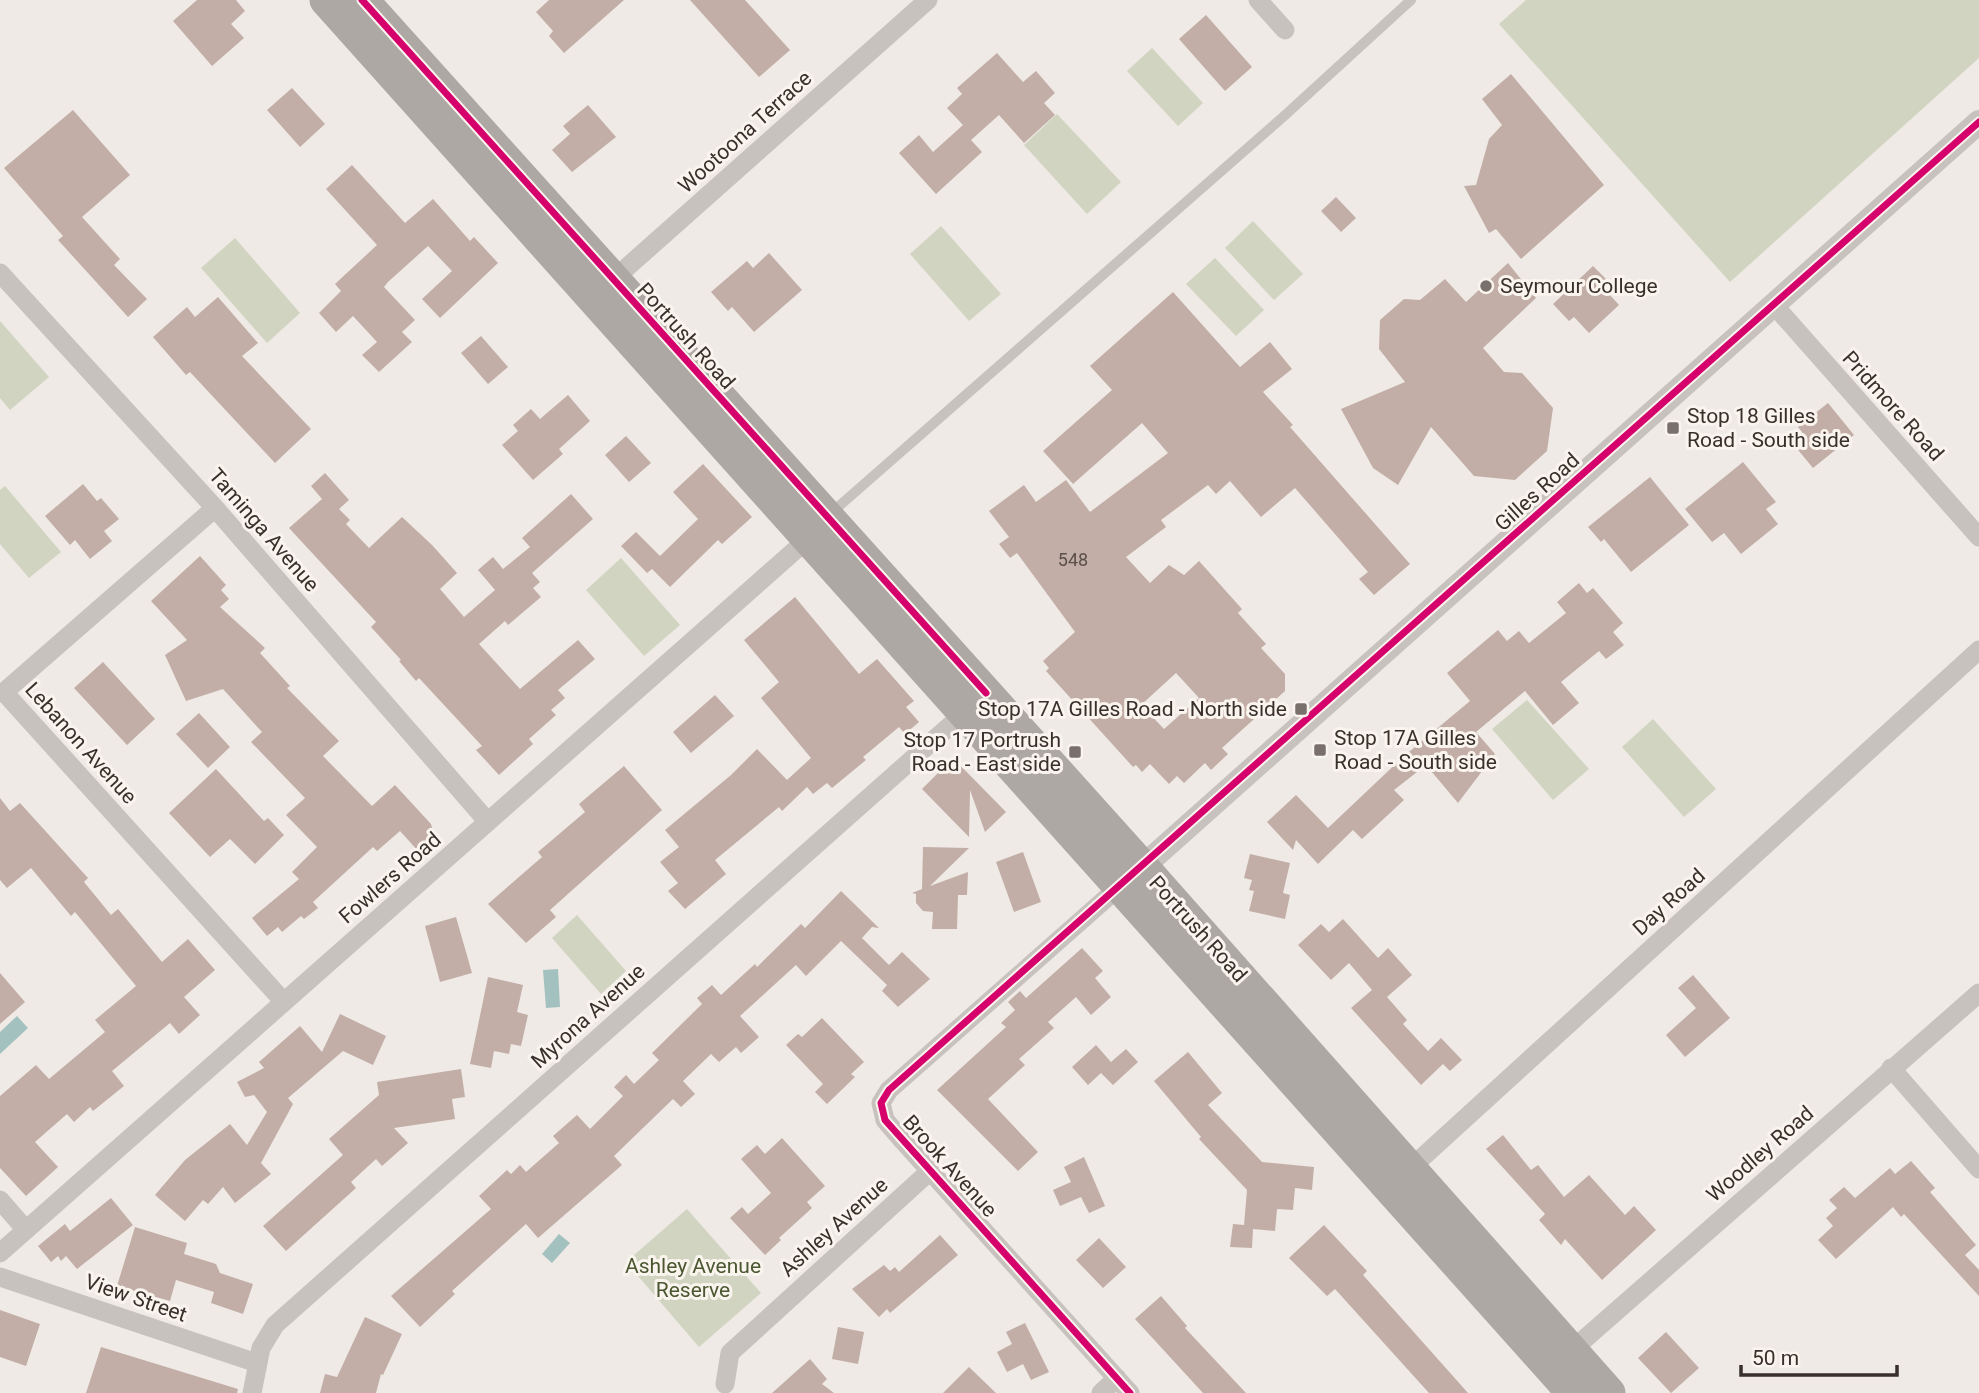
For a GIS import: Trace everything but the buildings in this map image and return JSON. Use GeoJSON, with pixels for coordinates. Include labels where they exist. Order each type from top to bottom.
{"type":"FeatureCollection","features":[{"type":"Feature","properties":{"kind":"highway","name":"Portrush Road"},"geometry":{"type":"LineString","coordinates":[[326,0],[602,289],[976,702],[1400,1178],[1573,1393]]}},
{"type":"Feature","properties":{"kind":"highway","name":"Portrush Road"},"geometry":{"type":"LineString","coordinates":[[362,0],[602,289]]}},
{"type":"Feature","properties":{"kind":"highway","name":"Portrush Road"},"geometry":{"type":"LineString","coordinates":[[1400,1178],[1572,1350],[1609,1393]]}},
{"type":"Feature","properties":{"kind":"street","name":"Wootoona Terrace"},"geometry":{"type":"LineString","coordinates":[[602,289],[928,0]]}},
{"type":"Feature","properties":{"kind":"street"},"geometry":{"type":"LineString","coordinates":[[1258,0],[1285,30]]}},
{"type":"Feature","properties":{"kind":"street","name":"Gilles Road"},"geometry":{"type":"LineString","coordinates":[[1130,877],[1979,122]]}},
{"type":"Feature","properties":{"kind":"street","name":"Taminga Avenue"},"geometry":{"type":"LineString","coordinates":[[0,273],[215,508],[488,822]]}},
{"type":"Feature","properties":{"kind":"street","name":"Pridmore Road"},"geometry":{"type":"LineString","coordinates":[[1774,305],[1979,537]]}},
{"type":"Feature","properties":{"kind":"street","name":"Lebanon Avenue"},"geometry":{"type":"LineString","coordinates":[[215,508],[4,692],[284,1002]]}},
{"type":"Feature","properties":{"kind":"street","name":"Fowlers Road"},"geometry":{"type":"LineString","coordinates":[[0,1253],[818,527]]}},
{"type":"Feature","properties":{"kind":"street","name":"Day Road"},"geometry":{"type":"LineString","coordinates":[[1400,1178],[1979,650]]}},
{"type":"Feature","properties":{"kind":"street","name":"Myrona Avenue"},"geometry":{"type":"LineString","coordinates":[[252,1393],[261,1348],[275,1325],[976,702]]}},
{"type":"Feature","properties":{"kind":"street","name":"Brook Avenue"},"geometry":{"type":"LineString","coordinates":[[1124,1386],[885,1119],[881,1103],[889,1090],[1130,877]]}},
{"type":"Feature","properties":{"kind":"street","name":"Woodley Road"},"geometry":{"type":"LineString","coordinates":[[1572,1350],[1979,993]]}},
{"type":"Feature","properties":{"kind":"street"},"geometry":{"type":"LineString","coordinates":[[1891,1068],[1979,1169]]}},
{"type":"Feature","properties":{"kind":"street","name":"Ashley Avenue"},"geometry":{"type":"LineString","coordinates":[[725,1384],[730,1353],[930,1171]]}},
{"type":"Feature","properties":{"kind":"street"},"geometry":{"type":"LineString","coordinates":[[0,1200],[26,1230]]}},
{"type":"Feature","properties":{"kind":"street","name":"View Street"},"geometry":{"type":"LineString","coordinates":[[0,1277],[257,1363]]}},
{"type":"Feature","properties":{"kind":"street"},"geometry":{"type":"LineString","coordinates":[[1101,1393],[1124,1386]]}},
{"type":"Feature","properties":{"kind":"lane"},"geometry":{"type":"LineString","coordinates":[[818,527],[1283,117],[1411,0]]}},
{"type":"Feature","properties":{"kind":"green space"},"geometry":{"type":"Polygon","coordinates":[[[1526,0],[1979,0],[1979,58],[1730,282],[1499,24],[1526,0]]]}},
{"type":"Feature","properties":{"kind":"green space"},"geometry":{"type":"Polygon","coordinates":[[[1152,48],[1203,103],[1178,126],[1127,71],[1152,48]]]}},
{"type":"Feature","properties":{"kind":"green space"},"geometry":{"type":"Polygon","coordinates":[[[1057,114],[1121,182],[1087,214],[1024,145],[1057,114]]]}},
{"type":"Feature","properties":{"kind":"green space"},"geometry":{"type":"Polygon","coordinates":[[[1253,221],[1303,274],[1274,300],[1225,248],[1253,221]]]}},
{"type":"Feature","properties":{"kind":"green space"},"geometry":{"type":"Polygon","coordinates":[[[941,226],[1001,294],[969,321],[910,254],[941,226]]]}},
{"type":"Feature","properties":{"kind":"green space"},"geometry":{"type":"Polygon","coordinates":[[[235,238],[300,313],[267,343],[201,268],[235,238]]]}},
{"type":"Feature","properties":{"kind":"green space"},"geometry":{"type":"Polygon","coordinates":[[[1215,258],[1264,310],[1236,336],[1186,284],[1215,258]]]}},
{"type":"Feature","properties":{"kind":"green space"},"geometry":{"type":"Polygon","coordinates":[[[0,321],[49,377],[10,410],[0,398],[0,321]]]}},
{"type":"Feature","properties":{"kind":"green space"},"geometry":{"type":"Polygon","coordinates":[[[5,486],[61,552],[29,578],[0,544],[0,490],[5,486]]]}},
{"type":"Feature","properties":{"kind":"green space"},"geometry":{"type":"Polygon","coordinates":[[[621,558],[680,625],[644,656],[586,590],[621,558]]]}},
{"type":"Feature","properties":{"kind":"green space"},"geometry":{"type":"Polygon","coordinates":[[[1527,700],[1589,769],[1553,800],[1492,729],[1527,700]]]}},
{"type":"Feature","properties":{"kind":"green space"},"geometry":{"type":"Polygon","coordinates":[[[1653,719],[1716,789],[1684,817],[1622,747],[1653,719]]]}},
{"type":"Feature","properties":{"kind":"green space"},"geometry":{"type":"Polygon","coordinates":[[[577,915],[626,971],[601,994],[552,938],[577,915]]]}},
{"type":"Feature","properties":{"kind":"green space","name":"Ashley Avenue Reserve"},"geometry":{"type":"Polygon","coordinates":[[[687,1209],[761,1293],[699,1347],[626,1262],[687,1209]]]}},
{"type":"Feature","properties":{"kind":"water"},"geometry":{"type":"Polygon","coordinates":[[[558,969],[560,1007],[546,1008],[543,970],[558,969]]]}},
{"type":"Feature","properties":{"kind":"water"},"geometry":{"type":"Polygon","coordinates":[[[17,1016],[28,1028],[0,1054],[0,1032],[17,1016]]]}},
{"type":"Feature","properties":{"kind":"water"},"geometry":{"type":"Polygon","coordinates":[[[559,1234],[570,1243],[552,1263],[542,1254],[559,1234]]]}},
{"type":"Feature","properties":{"kind":"cycle path"},"geometry":{"type":"LineString","coordinates":[[362,0],[986,693]]}},
{"type":"Feature","properties":{"kind":"cycle path"},"geometry":{"type":"LineString","coordinates":[[1130,1393],[885,1120],[881,1103],[889,1090],[1979,122]]}},
{"type":"Feature","properties":{"kind":"place","name":"Seymour College"},"geometry":{"type":"Point","coordinates":[1486,286]}},
{"type":"Feature","properties":{"kind":"place","name":"Stop 18 Gilles Road - South side"},"geometry":{"type":"Point","coordinates":[1673,428]}},
{"type":"Feature","properties":{"kind":"place","name":"Stop 17A Gilles Road - North side"},"geometry":{"type":"Point","coordinates":[1301,709]}},
{"type":"Feature","properties":{"kind":"place","name":"Stop 17A Gilles Road - South side"},"geometry":{"type":"Point","coordinates":[1320,750]}},
{"type":"Feature","properties":{"kind":"place","name":"Stop 17 Portrush Road - East side"},"geometry":{"type":"Point","coordinates":[1075,752]}}]}
